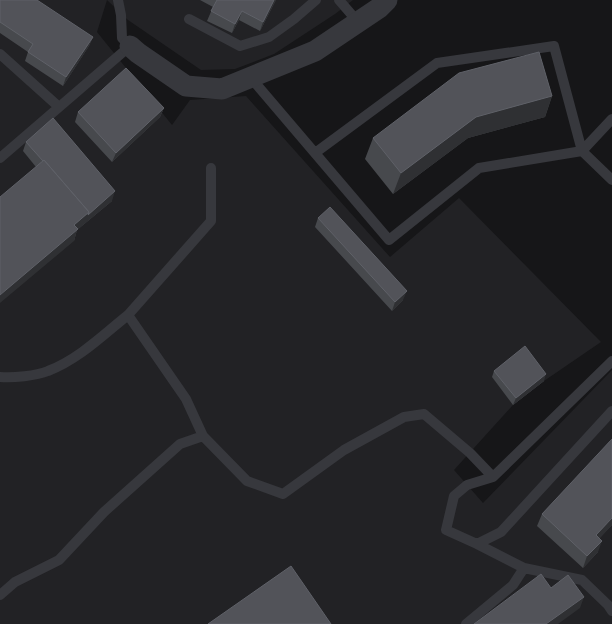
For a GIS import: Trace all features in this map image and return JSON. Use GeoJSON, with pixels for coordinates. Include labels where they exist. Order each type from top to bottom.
{"type":"FeatureCollection","features":[{"type":"Feature","properties":{"kind":"street"},"geometry":{"type":"LineString","coordinates":[[130,46],[186,86],[222,89],[315,51],[379,8],[388,0]]}},
{"type":"Feature","properties":{"kind":"lane"},"geometry":{"type":"LineString","coordinates":[[0,158],[130,46],[122,38],[121,15],[118,0]]}},
{"type":"Feature","properties":{"kind":"lane"},"geometry":{"type":"LineString","coordinates":[[189,20],[240,46],[269,37],[294,19],[316,0]]}},
{"type":"Feature","properties":{"kind":"lane"},"geometry":{"type":"LineString","coordinates":[[339,0],[358,22]]}},
{"type":"Feature","properties":{"kind":"lane"},"geometry":{"type":"LineString","coordinates":[[315,153],[437,63],[554,46],[582,151],[612,180]]}},
{"type":"Feature","properties":{"kind":"lane"},"geometry":{"type":"LineString","coordinates":[[0,54],[59,107]]}},
{"type":"Feature","properties":{"kind":"lane"},"geometry":{"type":"LineString","coordinates":[[251,78],[389,240],[479,168],[582,151],[612,119]]}},
{"type":"Feature","properties":{"kind":"lane"},"geometry":{"type":"LineString","coordinates":[[0,377],[12,378],[48,371],[80,354],[128,315],[212,221],[211,168]]}},
{"type":"Feature","properties":{"kind":"lane"},"geometry":{"type":"LineString","coordinates":[[128,315],[186,399],[204,436],[247,480],[283,494],[344,450],[404,417],[424,414],[470,453],[493,478]]}},
{"type":"Feature","properties":{"kind":"lane"},"geometry":{"type":"LineString","coordinates":[[611,608],[582,580],[524,568],[446,530],[454,496],[468,485],[493,478],[612,362]]}},
{"type":"Feature","properties":{"kind":"lane"},"geometry":{"type":"LineString","coordinates":[[477,544],[501,532],[612,411]]}},
{"type":"Feature","properties":{"kind":"lane"},"geometry":{"type":"LineString","coordinates":[[0,595],[15,582],[59,560],[104,512],[180,444],[204,436]]}},
{"type":"Feature","properties":{"kind":"lane"},"geometry":{"type":"LineString","coordinates":[[466,624],[513,585],[524,568]]}},
{"type":"Feature","properties":{"kind":"shaded area"},"geometry":{"type":"Polygon","coordinates":[[[0,0],[107,0],[97,32],[172,125],[190,100],[246,96],[390,257],[459,198],[601,342],[544,381],[513,405],[454,470],[483,503],[612,370],[612,624],[0,624],[0,0]]]}},
{"type":"Feature","properties":{"kind":"shaded area"},"geometry":{"type":"Polygon","coordinates":[[[107,0],[353,0],[335,14],[274,54],[235,69],[201,70],[128,20],[107,0]]]}},
{"type":"Feature","properties":{"kind":"building"},"geometry":{"type":"Polygon","coordinates":[[[0,0],[37,0],[93,37],[66,77],[28,52],[33,44],[0,22],[0,0]]]}},
{"type":"Feature","properties":{"kind":"building"},"geometry":{"type":"Polygon","coordinates":[[[217,0],[274,0],[263,22],[242,11],[235,24],[211,11],[217,0]]]}},
{"type":"Feature","properties":{"kind":"building"},"geometry":{"type":"Polygon","coordinates":[[[539,52],[552,96],[476,117],[401,173],[373,138],[459,73],[539,52]]]}},
{"type":"Feature","properties":{"kind":"building"},"geometry":{"type":"Polygon","coordinates":[[[126,68],[164,108],[116,153],[78,112],[126,68]]]}},
{"type":"Feature","properties":{"kind":"building"},"geometry":{"type":"Polygon","coordinates":[[[53,118],[115,191],[88,215],[89,212],[44,160],[43,161],[26,142],[53,118]]]}},
{"type":"Feature","properties":{"kind":"building"},"geometry":{"type":"Polygon","coordinates":[[[44,160],[89,212],[74,225],[78,229],[0,295],[0,197],[44,160]]]}},
{"type":"Feature","properties":{"kind":"building"},"geometry":{"type":"Polygon","coordinates":[[[330,207],[407,291],[395,302],[318,218],[330,207]]]}},
{"type":"Feature","properties":{"kind":"building"},"geometry":{"type":"Polygon","coordinates":[[[525,346],[546,374],[516,398],[494,371],[525,346]]]}},
{"type":"Feature","properties":{"kind":"building"},"geometry":{"type":"Polygon","coordinates":[[[612,439],[612,518],[596,535],[602,541],[587,556],[542,514],[612,439]]]}},
{"type":"Feature","properties":{"kind":"building"},"geometry":{"type":"Polygon","coordinates":[[[291,566],[331,624],[208,624],[291,566]]]}},
{"type":"Feature","properties":{"kind":"building"},"geometry":{"type":"Polygon","coordinates":[[[541,574],[551,588],[568,575],[584,597],[546,624],[474,624],[541,574]]]}}]}
